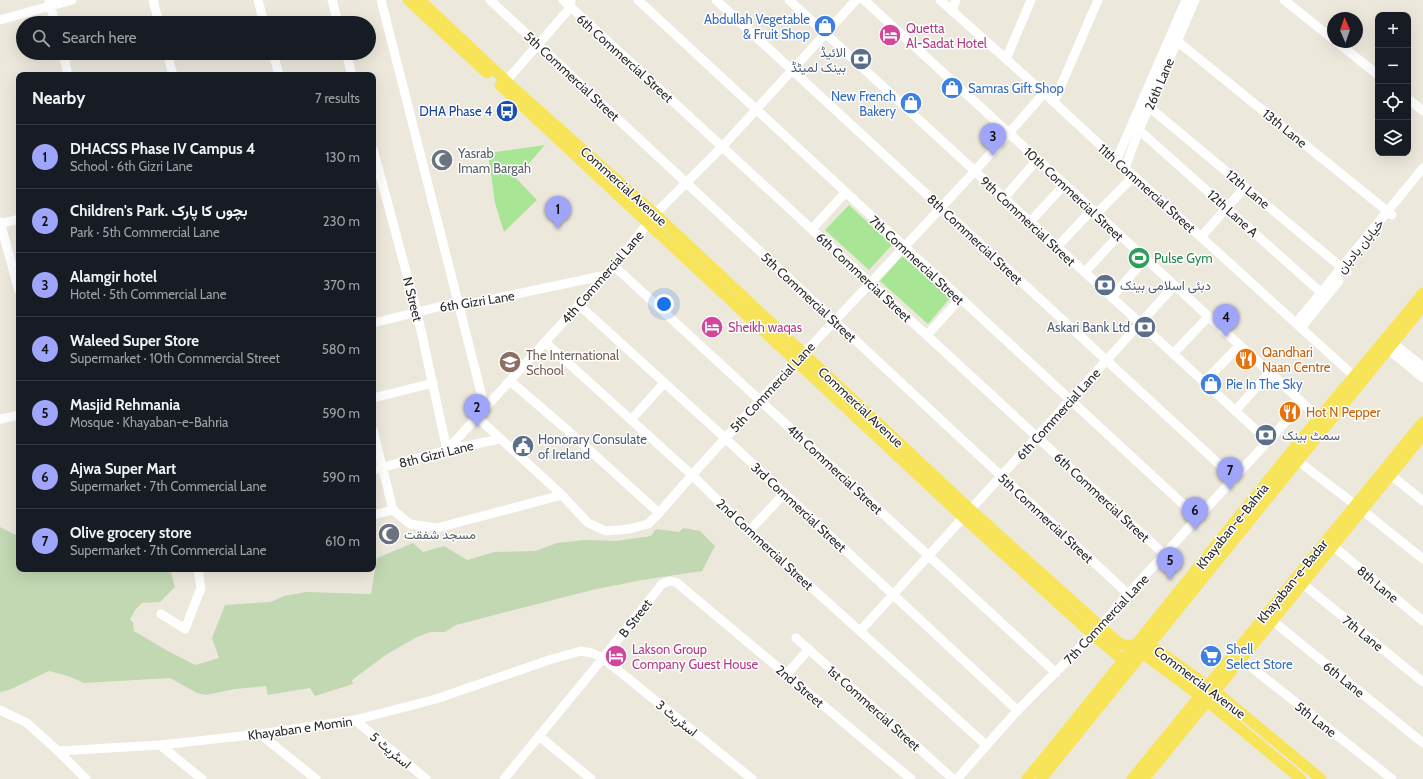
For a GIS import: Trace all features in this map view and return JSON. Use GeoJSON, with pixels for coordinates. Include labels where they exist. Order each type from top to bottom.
{"type":"FeatureCollection","features":[{"type":"Feature","properties":{"kind":"main road","name":"Commercial Avenue"},"geometry":{"type":"LineString","coordinates":[[408,0],[652,218]]}},
{"type":"Feature","properties":{"kind":"main road","name":"Commercial Avenue"},"geometry":{"type":"LineString","coordinates":[[420,0],[968,514],[1096,630],[1121,658],[1125,660]]}},
{"type":"Feature","properties":{"kind":"main road","name":"Khayaban-e-Bahria"},"geometry":{"type":"LineString","coordinates":[[1149,644],[1298,461],[1423,293]]}},
{"type":"Feature","properties":{"kind":"main road","name":"Khayaban-e-Bahria"},"geometry":{"type":"LineString","coordinates":[[1028,779],[1060,747],[1140,649],[1319,418],[1354,377],[1391,346],[1423,306]]}},
{"type":"Feature","properties":{"kind":"main road","name":"Khayaban-e-Badar"},"geometry":{"type":"LineString","coordinates":[[1132,779],[1212,688],[1359,507],[1423,422]]}},
{"type":"Feature","properties":{"kind":"main road","name":"Khayaban-e-Badar"},"geometry":{"type":"LineString","coordinates":[[1212,688],[1241,660],[1268,618],[1303,584],[1333,546],[1359,507],[1391,475],[1422,437]]}},
{"type":"Feature","properties":{"kind":"main road","name":"Commercial Avenue"},"geometry":{"type":"LineString","coordinates":[[1096,630],[1121,644],[1140,649],[1203,698],[1301,779]]}},
{"type":"Feature","properties":{"kind":"main road"},"geometry":{"type":"LineString","coordinates":[[1160,631],[1159,644],[1161,652]]}},
{"type":"Feature","properties":{"kind":"main road","name":"Commercial Avenue"},"geometry":{"type":"LineString","coordinates":[[1140,649],[1149,644],[1212,688],[1321,779]]}},
{"type":"Feature","properties":{"kind":"main road","name":"Khayaban-e-Bahria"},"geometry":{"type":"LineString","coordinates":[[1041,779],[1060,747],[1125,660],[1140,649]]}},
{"type":"Feature","properties":{"kind":"main road","name":"Khayaban-e-Badar"},"geometry":{"type":"LineString","coordinates":[[1144,779],[1203,698]]}},
{"type":"Feature","properties":{"kind":"street"},"geometry":{"type":"LineString","coordinates":[[0,20],[50,3],[72,0]]}},
{"type":"Feature","properties":{"kind":"street"},"geometry":{"type":"LineString","coordinates":[[153,0],[157,16]]}},
{"type":"Feature","properties":{"kind":"street"},"geometry":{"type":"LineString","coordinates":[[258,0],[262,16]]}},
{"type":"Feature","properties":{"kind":"street"},"geometry":{"type":"LineString","coordinates":[[332,0],[336,16]]}},
{"type":"Feature","properties":{"kind":"street"},"geometry":{"type":"LineString","coordinates":[[381,0],[485,408]]}},
{"type":"Feature","properties":{"kind":"street","name":"5th Commercial Street"},"geometry":{"type":"LineString","coordinates":[[490,0],[1128,594]]}},
{"type":"Feature","properties":{"kind":"street","name":"6th Commercial Street"},"geometry":{"type":"LineString","coordinates":[[563,0],[571,4],[722,147],[1165,555]]}},
{"type":"Feature","properties":{"kind":"street","name":"7th Commercial Street"},"geometry":{"type":"LineString","coordinates":[[638,0],[755,110],[1198,518]]}},
{"type":"Feature","properties":{"kind":"street","name":"8th Commercial Street"},"geometry":{"type":"LineString","coordinates":[[716,0],[1234,478]]}},
{"type":"Feature","properties":{"kind":"street","name":"9th Commercial Street"},"geometry":{"type":"LineString","coordinates":[[789,0],[1268,441]]}},
{"type":"Feature","properties":{"kind":"street","name":"4th Commercial Lane"},"geometry":{"type":"LineString","coordinates":[[447,450],[614,266],[652,218],[722,147],[856,0]]}},
{"type":"Feature","properties":{"kind":"street","name":"10th Commercial Street"},"geometry":{"type":"LineString","coordinates":[[864,0],[1319,418]]}},
{"type":"Feature","properties":{"kind":"street","name":"11th Commercial Street"},"geometry":{"type":"LineString","coordinates":[[940,0],[1054,102],[1116,161],[1354,377]]}},
{"type":"Feature","properties":{"kind":"street"},"geometry":{"type":"LineString","coordinates":[[952,11],[956,0]]}},
{"type":"Feature","properties":{"kind":"street"},"geometry":{"type":"LineString","coordinates":[[1006,59],[1031,0]]}},
{"type":"Feature","properties":{"kind":"street"},"geometry":{"type":"LineString","coordinates":[[1054,102],[1098,0]]}},
{"type":"Feature","properties":{"kind":"street"},"geometry":{"type":"LineString","coordinates":[[1116,161],[1186,0]]}},
{"type":"Feature","properties":{"kind":"street","name":"26th Lane"},"geometry":{"type":"LineString","coordinates":[[1125,168],[1139,130],[1195,0]]}},
{"type":"Feature","properties":{"kind":"street"},"geometry":{"type":"LineString","coordinates":[[1284,0],[1327,34]]}},
{"type":"Feature","properties":{"kind":"street"},"geometry":{"type":"LineString","coordinates":[[50,3],[53,16]]}},
{"type":"Feature","properties":{"kind":"street"},"geometry":{"type":"LineString","coordinates":[[506,81],[538,45],[571,4]]}},
{"type":"Feature","properties":{"kind":"street","name":"13th Lane"},"geometry":{"type":"LineString","coordinates":[[1177,41],[1390,214]]}},
{"type":"Feature","properties":{"kind":"street"},"geometry":{"type":"LineString","coordinates":[[1344,48],[1375,73]]}},
{"type":"Feature","properties":{"kind":"street"},"geometry":{"type":"LineString","coordinates":[[65,60],[67,72]]}},
{"type":"Feature","properties":{"kind":"street"},"geometry":{"type":"LineString","coordinates":[[169,60],[172,72]]}},
{"type":"Feature","properties":{"kind":"street"},"geometry":{"type":"LineString","coordinates":[[275,60],[278,72]]}},
{"type":"Feature","properties":{"kind":"street"},"geometry":{"type":"LineString","coordinates":[[348,60],[351,72]]}},
{"type":"Feature","properties":{"kind":"street","name":"5th Commercial Lane"},"geometry":{"type":"LineString","coordinates":[[477,417],[562,495],[588,523],[606,531],[629,529],[648,524],[800,357],[942,208],[1044,93]]}},
{"type":"Feature","properties":{"kind":"street"},"geometry":{"type":"LineString","coordinates":[[1411,101],[1423,111]]}},
{"type":"Feature","properties":{"kind":"street","name":"12th Lane"},"geometry":{"type":"LineString","coordinates":[[1149,107],[1344,270]]}},
{"type":"Feature","properties":{"kind":"street","name":"12th Lane A"},"geometry":{"type":"LineString","coordinates":[[1139,130],[1324,295]]}},
{"type":"Feature","properties":{"kind":"street","name":"N Street"},"geometry":{"type":"LineString","coordinates":[[376,160],[417,312],[447,450]]}},
{"type":"Feature","properties":{"kind":"street"},"geometry":{"type":"LineString","coordinates":[[1004,198],[1037,160]]}},
{"type":"Feature","properties":{"kind":"street","name":"خیابان بادبان"},"geometry":{"type":"LineString","coordinates":[[1390,214],[1423,168]]}},
{"type":"Feature","properties":{"kind":"street"},"geometry":{"type":"LineString","coordinates":[[1057,247],[1134,176]]}},
{"type":"Feature","properties":{"kind":"street","name":"خیابان بادبان"},"geometry":{"type":"LineString","coordinates":[[1299,326],[1390,214],[1423,177]]}},
{"type":"Feature","properties":{"kind":"street"},"geometry":{"type":"LineString","coordinates":[[1030,222],[1064,185]]}},
{"type":"Feature","properties":{"kind":"street"},"geometry":{"type":"LineString","coordinates":[[1201,237],[1245,187]]}},
{"type":"Feature","properties":{"kind":"street"},"geometry":{"type":"LineString","coordinates":[[812,229],[845,193]]}},
{"type":"Feature","properties":{"kind":"street"},"geometry":{"type":"LineString","coordinates":[[16,220],[0,223],[16,280]]}},
{"type":"Feature","properties":{"kind":"street"},"geometry":{"type":"LineString","coordinates":[[1084,272],[1119,235]]}},
{"type":"Feature","properties":{"kind":"street"},"geometry":{"type":"LineString","coordinates":[[1112,297],[1145,259]]}},
{"type":"Feature","properties":{"kind":"street","name":"4th Commercial Street"},"geometry":{"type":"LineString","coordinates":[[614,266],[1056,673]]}},
{"type":"Feature","properties":{"kind":"street","name":"6th Gizri Lane"},"geometry":{"type":"LineString","coordinates":[[376,322],[458,302],[465,305],[606,275]]}},
{"type":"Feature","properties":{"kind":"street","name":"6th Commercial Lane"},"geometry":{"type":"LineString","coordinates":[[860,631],[930,556],[1174,286]]}},
{"type":"Feature","properties":{"kind":"street"},"geometry":{"type":"LineString","coordinates":[[927,335],[960,299]]}},
{"type":"Feature","properties":{"kind":"street","name":"3rd Commercial Street"},"geometry":{"type":"LineString","coordinates":[[579,305],[725,438],[1018,710]]}},
{"type":"Feature","properties":{"kind":"street"},"geometry":{"type":"LineString","coordinates":[[1173,354],[1208,317]]}},
{"type":"Feature","properties":{"kind":"street","name":"2nd Commercial Street"},"geometry":{"type":"LineString","coordinates":[[546,342],[692,475],[750,531],[986,745]]}},
{"type":"Feature","properties":{"kind":"street"},"geometry":{"type":"LineString","coordinates":[[1204,382],[1239,346]]}},
{"type":"Feature","properties":{"kind":"street"},"geometry":{"type":"LineString","coordinates":[[1391,346],[1423,367]]}},
{"type":"Feature","properties":{"kind":"street"},"geometry":{"type":"LineString","coordinates":[[1391,346],[1423,378]]}},
{"type":"Feature","properties":{"kind":"street"},"geometry":{"type":"LineString","coordinates":[[1235,411],[1269,373]]}},
{"type":"Feature","properties":{"kind":"street"},"geometry":{"type":"LineString","coordinates":[[510,381],[659,513]]}},
{"type":"Feature","properties":{"kind":"street"},"geometry":{"type":"LineString","coordinates":[[631,420],[664,382]]}},
{"type":"Feature","properties":{"kind":"street"},"geometry":{"type":"LineString","coordinates":[[376,397],[433,383]]}},
{"type":"Feature","properties":{"kind":"street","name":"7th Commercial Lane"},"geometry":{"type":"LineString","coordinates":[[957,779],[1018,710],[1056,673],[1096,630],[1302,404]]}},
{"type":"Feature","properties":{"kind":"street"},"geometry":{"type":"LineString","coordinates":[[0,419],[16,416]]}},
{"type":"Feature","properties":{"kind":"street","name":"8th Gizri Lane"},"geometry":{"type":"LineString","coordinates":[[377,469],[447,450],[500,439]]}},
{"type":"Feature","properties":{"kind":"street"},"geometry":{"type":"LineString","coordinates":[[1298,461],[1359,507],[1423,559]]}},
{"type":"Feature","properties":{"kind":"street"},"geometry":{"type":"LineString","coordinates":[[377,469],[393,510],[410,524],[437,528],[562,495]]}},
{"type":"Feature","properties":{"kind":"street"},"geometry":{"type":"LineString","coordinates":[[1391,475],[1423,501]]}},
{"type":"Feature","properties":{"kind":"street"},"geometry":{"type":"LineString","coordinates":[[750,531],[784,494]]}},
{"type":"Feature","properties":{"kind":"street"},"geometry":{"type":"LineString","coordinates":[[376,514],[393,510]]}},
{"type":"Feature","properties":{"kind":"street","name":"8th Lane"},"geometry":{"type":"LineString","coordinates":[[1333,546],[1423,622]]}},
{"type":"Feature","properties":{"kind":"street"},"geometry":{"type":"LineString","coordinates":[[161,614],[185,629],[201,588],[198,572]]}},
{"type":"Feature","properties":{"kind":"street","name":"B Street"},"geometry":{"type":"LineString","coordinates":[[539,736],[662,584],[668,581]]}},
{"type":"Feature","properties":{"kind":"street","name":"2nd Street"},"geometry":{"type":"LineString","coordinates":[[668,581],[677,583],[912,779]]}},
{"type":"Feature","properties":{"kind":"street","name":"7th Lane"},"geometry":{"type":"LineString","coordinates":[[1303,584],[1423,682]]}},
{"type":"Feature","properties":{"kind":"street","name":"6th Lane"},"geometry":{"type":"LineString","coordinates":[[1268,618],[1423,743]]}},
{"type":"Feature","properties":{"kind":"street","name":"1st Commercial Street"},"geometry":{"type":"LineString","coordinates":[[796,638],[953,779]]}},
{"type":"Feature","properties":{"kind":"street"},"geometry":{"type":"LineString","coordinates":[[786,675],[808,649]]}},
{"type":"Feature","properties":{"kind":"street","name":"Khayaban e Momin"},"geometry":{"type":"LineString","coordinates":[[58,751],[160,745],[260,734],[355,720],[436,699],[549,660],[581,651],[592,653],[603,658]]}},
{"type":"Feature","properties":{"kind":"street","name":"اسٹریٹ 3"},"geometry":{"type":"LineString","coordinates":[[603,658],[752,779]]}},
{"type":"Feature","properties":{"kind":"street","name":"5th Lane"},"geometry":{"type":"LineString","coordinates":[[1241,660],[1392,779]]}},
{"type":"Feature","properties":{"kind":"street"},"geometry":{"type":"LineString","coordinates":[[0,710],[27,723],[86,779]]}},
{"type":"Feature","properties":{"kind":"street","name":"اسٹریٹ 5"},"geometry":{"type":"LineString","coordinates":[[355,720],[426,779]]}},
{"type":"Feature","properties":{"kind":"street"},"geometry":{"type":"LineString","coordinates":[[260,734],[316,779]]}},
{"type":"Feature","properties":{"kind":"street"},"geometry":{"type":"LineString","coordinates":[[504,779],[539,736],[591,779]]}},
{"type":"Feature","properties":{"kind":"street"},"geometry":{"type":"LineString","coordinates":[[160,745],[202,779]]}},
{"type":"Feature","properties":{"kind":"green space"},"geometry":{"type":"Polygon","coordinates":[[[545,145],[516,178],[537,200],[504,232],[495,203],[488,153],[545,145]]]}},
{"type":"Feature","properties":{"kind":"green space"},"geometry":{"type":"Polygon","coordinates":[[[849,205],[892,245],[869,270],[825,230],[849,205]]]}},
{"type":"Feature","properties":{"kind":"green space"},"geometry":{"type":"Polygon","coordinates":[[[902,256],[950,298],[928,324],[880,281],[902,256]]]}},
{"type":"Feature","properties":{"kind":"green space"},"geometry":{"type":"Polygon","coordinates":[[[0,527],[16,534],[16,572],[171,572],[175,587],[160,602],[142,603],[130,619],[133,623],[134,631],[195,665],[219,658],[212,638],[225,605],[271,602],[284,596],[306,592],[371,594],[375,572],[376,572],[377,558],[413,543],[423,552],[444,546],[467,560],[494,552],[535,551],[557,543],[584,540],[616,541],[651,536],[656,529],[679,532],[683,528],[700,531],[715,546],[702,571],[642,580],[592,590],[456,625],[445,632],[430,632],[417,637],[387,654],[352,680],[353,684],[315,696],[310,688],[268,695],[266,686],[235,689],[206,695],[197,693],[170,678],[84,683],[68,676],[49,671],[9,690],[0,692],[0,527]]]}},
{"type":"Feature","properties":{"kind":"place","name":"Abdullah Vegetable & Fruit Shop"},"geometry":{"type":"Point","coordinates":[825,26]}},
{"type":"Feature","properties":{"kind":"place","name":"Quetta Al-Sadat Hotel"},"geometry":{"type":"Point","coordinates":[890,35]}},
{"type":"Feature","properties":{"kind":"place","name":"الائیڈ بینک لمیٹڈ"},"geometry":{"type":"Point","coordinates":[861,59]}},
{"type":"Feature","properties":{"kind":"place","name":"Samras Gift Shop"},"geometry":{"type":"Point","coordinates":[952,88]}},
{"type":"Feature","properties":{"kind":"place","name":"New French Bakery"},"geometry":{"type":"Point","coordinates":[911,103]}},
{"type":"Feature","properties":{"kind":"place","name":"DHA Phase 4"},"geometry":{"type":"Point","coordinates":[507,111]}},
{"type":"Feature","properties":{"kind":"place","name":"Alamgir hotel"},"geometry":{"type":"Point","coordinates":[993,156]}},
{"type":"Feature","properties":{"kind":"place","name":"Yasrab Imam Bargah"},"geometry":{"type":"Point","coordinates":[442,160]}},
{"type":"Feature","properties":{"kind":"place","name":"DHACSS Phase IV Campus 4"},"geometry":{"type":"Point","coordinates":[558,229]}},
{"type":"Feature","properties":{"kind":"place","name":"Pulse Gym"},"geometry":{"type":"Point","coordinates":[1139,258]}},
{"type":"Feature","properties":{"kind":"place","name":"دبئی اسلامی بینک"},"geometry":{"type":"Point","coordinates":[1105,285]}},
{"type":"Feature","properties":{"kind":"place","name":"Sheikh waqas"},"geometry":{"type":"Point","coordinates":[712,327]}},
{"type":"Feature","properties":{"kind":"place","name":"Askari Bank Ltd"},"geometry":{"type":"Point","coordinates":[1145,327]}},
{"type":"Feature","properties":{"kind":"place","name":"Waleed Super Store"},"geometry":{"type":"Point","coordinates":[1226,337]}},
{"type":"Feature","properties":{"kind":"place","name":"Qandhari Naan Centre"},"geometry":{"type":"Point","coordinates":[1246,359]}},
{"type":"Feature","properties":{"kind":"place","name":"The International School"},"geometry":{"type":"Point","coordinates":[510,362]}},
{"type":"Feature","properties":{"kind":"place","name":"Pie In The Sky"},"geometry":{"type":"Point","coordinates":[1211,384]}},
{"type":"Feature","properties":{"kind":"place","name":"Hot N Pepper"},"geometry":{"type":"Point","coordinates":[1290,412]}},
{"type":"Feature","properties":{"kind":"place","name":"Children's Park. بچوں کا پارک"},"geometry":{"type":"Point","coordinates":[477,427]}},
{"type":"Feature","properties":{"kind":"place","name":"سمٹ بینک"},"geometry":{"type":"Point","coordinates":[1266,435]}},
{"type":"Feature","properties":{"kind":"place","name":"Honorary Consulate of Ireland"},"geometry":{"type":"Point","coordinates":[523,446]}},
{"type":"Feature","properties":{"kind":"place","name":"Olive grocery store"},"geometry":{"type":"Point","coordinates":[1230,490]}},
{"type":"Feature","properties":{"kind":"place","name":"Ajwa Super Mart"},"geometry":{"type":"Point","coordinates":[1195,530]}},
{"type":"Feature","properties":{"kind":"place","name":"مسجد شفقت"},"geometry":{"type":"Point","coordinates":[389,534]}},
{"type":"Feature","properties":{"kind":"place","name":"Masjid Rehmania"},"geometry":{"type":"Point","coordinates":[1170,580]}},
{"type":"Feature","properties":{"kind":"place","name":"Lakson Group Company Guest House"},"geometry":{"type":"Point","coordinates":[616,656]}},
{"type":"Feature","properties":{"kind":"place","name":"Shell Select Store"},"geometry":{"type":"Point","coordinates":[1211,656]}}]}
